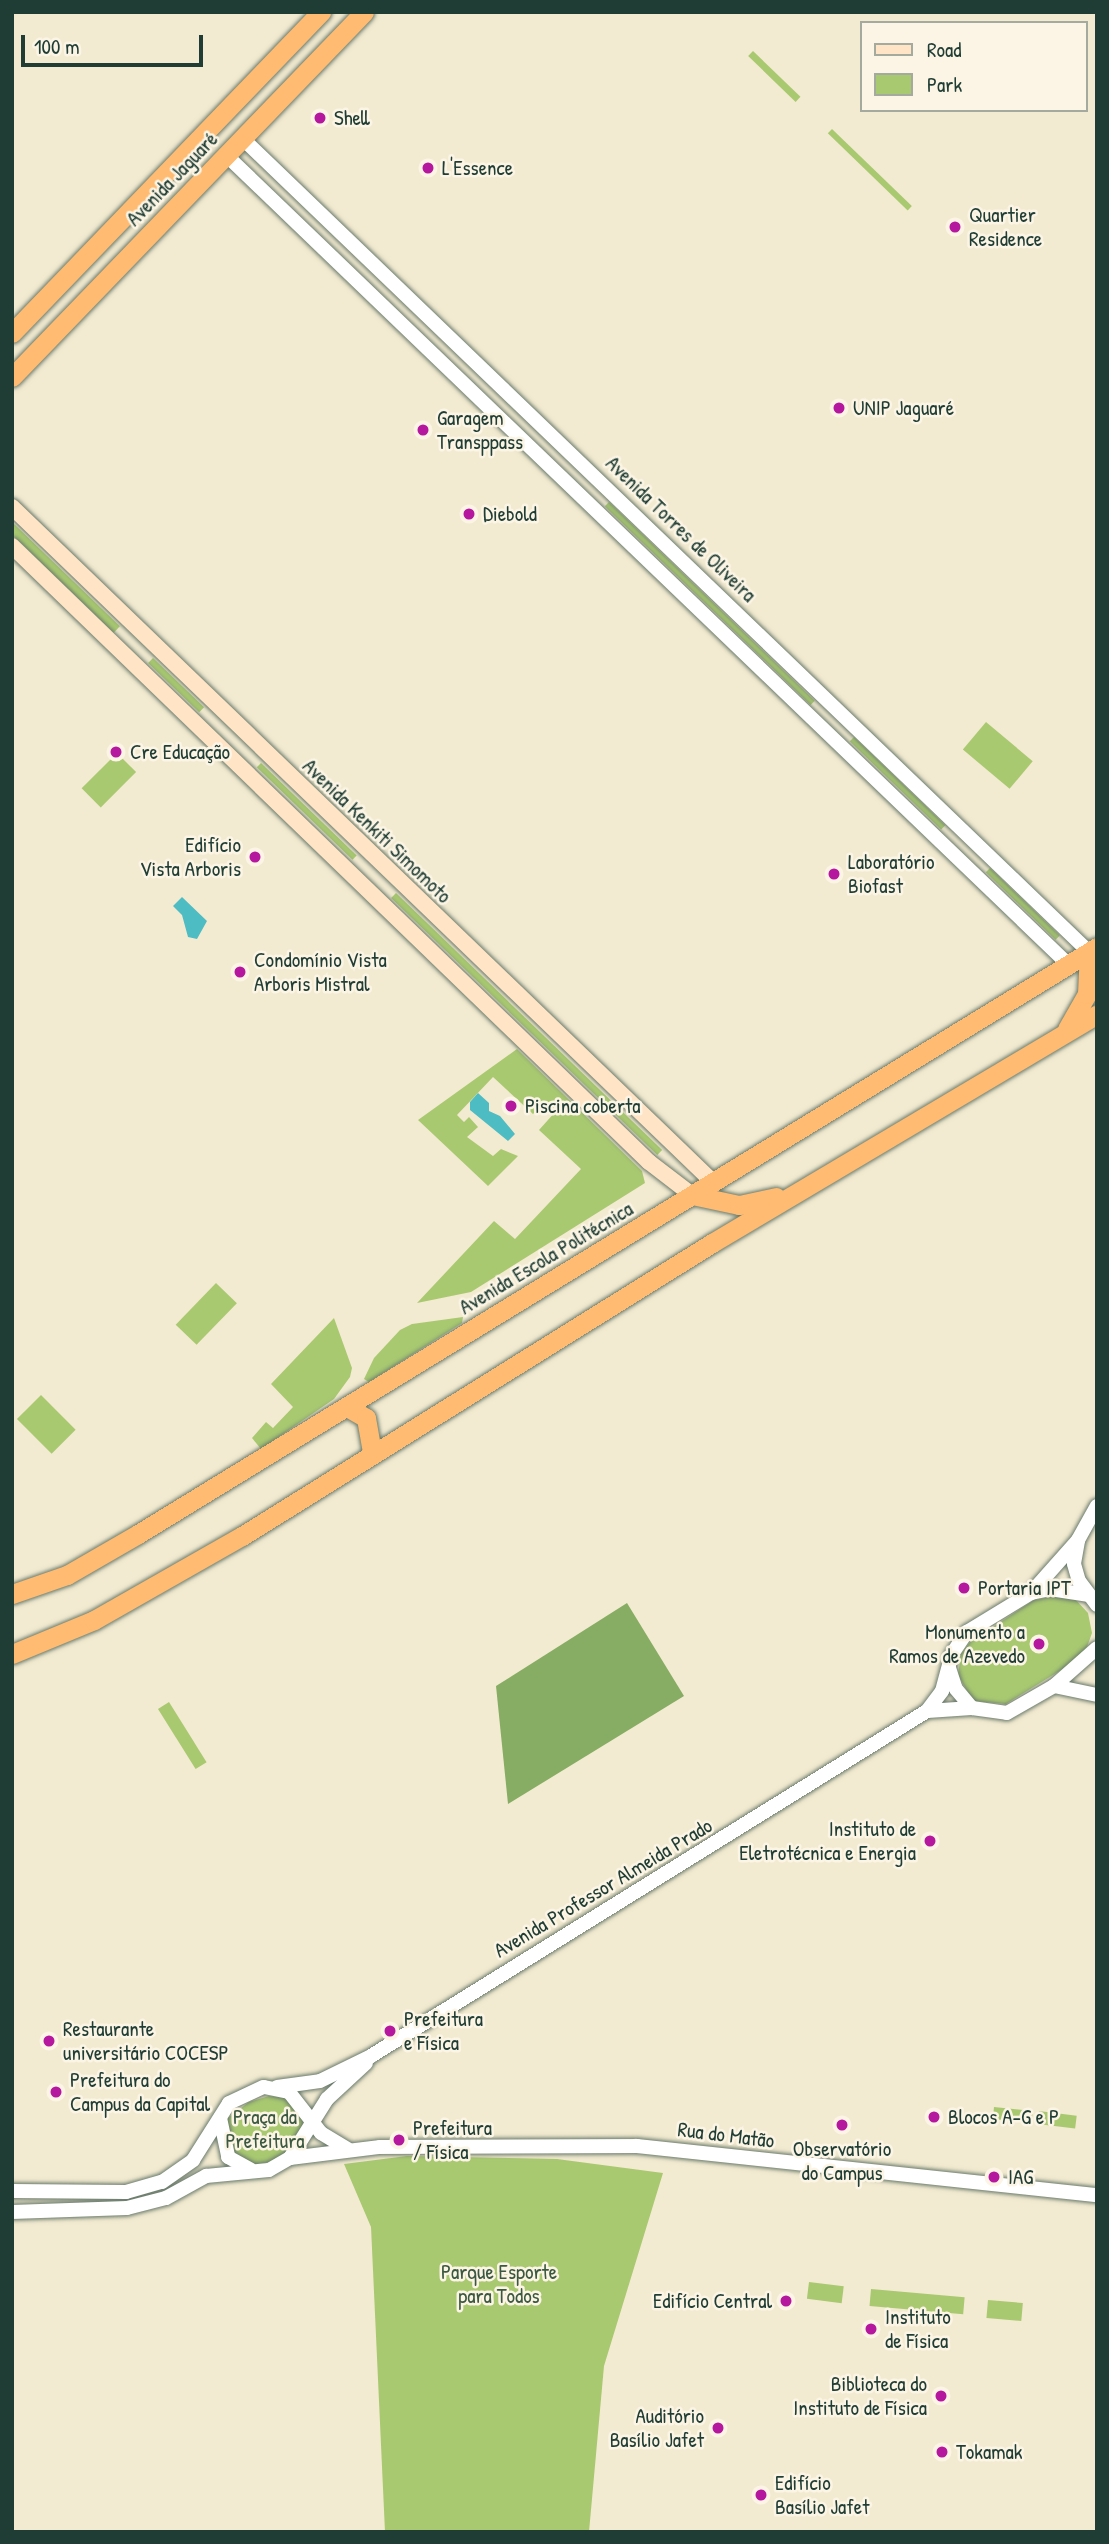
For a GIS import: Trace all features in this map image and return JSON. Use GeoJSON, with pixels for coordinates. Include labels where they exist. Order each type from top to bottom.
{"type":"FeatureCollection","features":[{"type":"Feature","properties":{"kind":"highway","name":"Avenida Jaguaré"},"geometry":{"type":"LineString","coordinates":[[12,333],[321,12]]}},
{"type":"Feature","properties":{"kind":"highway","name":"Avenida Jaguaré"},"geometry":{"type":"LineString","coordinates":[[12,377],[364,12]]}},
{"type":"Feature","properties":{"kind":"highway","name":"Avenida Escola Politécnica"},"geometry":{"type":"LineString","coordinates":[[12,1594],[67,1575],[347,1407],[1093,949]]}},
{"type":"Feature","properties":{"kind":"highway"},"geometry":{"type":"LineString","coordinates":[[1063,1036],[1087,994],[1093,949]]}},
{"type":"Feature","properties":{"kind":"highway"},"geometry":{"type":"LineString","coordinates":[[12,1654],[94,1620],[242,1536],[372,1451],[799,1190],[1097,1014]]}},
{"type":"Feature","properties":{"kind":"highway"},"geometry":{"type":"LineString","coordinates":[[692,1195],[739,1205],[799,1190]]}},
{"type":"Feature","properties":{"kind":"highway"},"geometry":{"type":"LineString","coordinates":[[347,1407],[366,1418],[372,1451]]}},
{"type":"Feature","properties":{"kind":"main road","name":"Avenida Kenkiti Simomoto"},"geometry":{"type":"LineString","coordinates":[[12,508],[713,1182]]}},
{"type":"Feature","properties":{"kind":"main road"},"geometry":{"type":"LineString","coordinates":[[12,546],[670,1181],[692,1195]]}},
{"type":"Feature","properties":{"kind":"main road"},"geometry":{"type":"LineString","coordinates":[[124,653],[143,634]]}},
{"type":"Feature","properties":{"kind":"main road"},"geometry":{"type":"LineString","coordinates":[[461,980],[480,960]]}},
{"type":"Feature","properties":{"kind":"street","name":"Avenida Torres de Oliveira"},"geometry":{"type":"LineString","coordinates":[[242,138],[970,836],[1093,949]]}},
{"type":"Feature","properties":{"kind":"street"},"geometry":{"type":"LineString","coordinates":[[226,155],[1069,965]]}},
{"type":"Feature","properties":{"kind":"street"},"geometry":{"type":"LineString","coordinates":[[435,355],[452,338]]}},
{"type":"Feature","properties":{"kind":"street"},"geometry":{"type":"LineString","coordinates":[[509,427],[526,410]]}},
{"type":"Feature","properties":{"kind":"street"},"geometry":{"type":"LineString","coordinates":[[583,497],[600,481]]}},
{"type":"Feature","properties":{"kind":"street"},"geometry":{"type":"LineString","coordinates":[[954,853],[970,836]]}},
{"type":"Feature","properties":{"kind":"street"},"geometry":{"type":"LineString","coordinates":[[1031,1593],[1078,1540],[1097,1506]]}},
{"type":"Feature","properties":{"kind":"street"},"geometry":{"type":"LineString","coordinates":[[1078,1540],[1074,1564],[1092,1600]]}},
{"type":"Feature","properties":{"kind":"street"},"geometry":{"type":"LineString","coordinates":[[1031,1593],[1058,1590],[1092,1600]]}},
{"type":"Feature","properties":{"kind":"street","name":"Avenida Professor Almeida Prado"},"geometry":{"type":"LineString","coordinates":[[278,2087],[320,2081],[371,2056],[927,1711],[942,1691],[949,1668],[967,1632],[1031,1593]]}},
{"type":"Feature","properties":{"kind":"street","name":"Avenida Professor Almeida Prado"},"geometry":{"type":"LineString","coordinates":[[927,1711],[972,1708],[1007,1713],[1054,1686],[1097,1648]]}},
{"type":"Feature","properties":{"kind":"street"},"geometry":{"type":"LineString","coordinates":[[949,1668],[956,1689],[972,1708]]}},
{"type":"Feature","properties":{"kind":"street"},"geometry":{"type":"LineString","coordinates":[[1054,1686],[1097,1695]]}},
{"type":"Feature","properties":{"kind":"street","name":"Avenida Professor Almeida Prado"},"geometry":{"type":"LineString","coordinates":[[311,2123],[327,2099],[371,2056]]}},
{"type":"Feature","properties":{"kind":"street"},"geometry":{"type":"LineString","coordinates":[[12,2191],[126,2192],[162,2182],[193,2160],[219,2117],[239,2095],[278,2087],[299,2100],[311,2123],[348,2148]]}},
{"type":"Feature","properties":{"kind":"street"},"geometry":{"type":"LineString","coordinates":[[219,2117],[228,2157],[257,2172]]}},
{"type":"Feature","properties":{"kind":"street"},"geometry":{"type":"LineString","coordinates":[[12,2212],[127,2208],[166,2198],[206,2176],[257,2172],[290,2158],[311,2123]]}},
{"type":"Feature","properties":{"kind":"street","name":"Rua do Matão"},"geometry":{"type":"LineString","coordinates":[[290,2158],[348,2148],[637,2147],[1097,2195]]}},
{"type":"Feature","properties":{"kind":"green space"},"geometry":{"type":"Polygon","coordinates":[[[753,51],[800,97],[796,102],[748,56],[753,51]]]}},
{"type":"Feature","properties":{"kind":"green space"},"geometry":{"type":"Polygon","coordinates":[[[832,129],[912,206],[908,210],[828,133],[832,129]]]}},
{"type":"Feature","properties":{"kind":"green space"},"geometry":{"type":"Polygon","coordinates":[[[609,502],[815,701],[811,705],[605,506],[609,502]]]}},
{"type":"Feature","properties":{"kind":"green space"},"geometry":{"type":"Polygon","coordinates":[[[12,522],[120,626],[114,633],[12,535],[12,522]]]}},
{"type":"Feature","properties":{"kind":"green space"},"geometry":{"type":"Polygon","coordinates":[[[153,658],[204,707],[199,712],[148,663],[153,658]]]}},
{"type":"Feature","properties":{"kind":"green space"},"geometry":{"type":"Polygon","coordinates":[[[986,722],[1033,761],[1010,789],[963,750],[986,722]]]}},
{"type":"Feature","properties":{"kind":"green space"},"geometry":{"type":"Polygon","coordinates":[[[854,737],[945,825],[941,830],[850,741],[854,737]]]}},
{"type":"Feature","properties":{"kind":"green space"},"geometry":{"type":"Polygon","coordinates":[[[117,753],[136,772],[101,807],[82,788],[117,753]]]}},
{"type":"Feature","properties":{"kind":"green space"},"geometry":{"type":"Polygon","coordinates":[[[261,763],[357,855],[353,860],[257,767],[261,763]]]}},
{"type":"Feature","properties":{"kind":"green space"},"geometry":{"type":"Polygon","coordinates":[[[990,868],[1060,935],[1056,940],[986,872],[990,868]]]}},
{"type":"Feature","properties":{"kind":"green space"},"geometry":{"type":"Polygon","coordinates":[[[396,893],[662,1150],[657,1155],[391,898],[396,893]]]}},
{"type":"Feature","properties":{"kind":"green space"},"geometry":{"type":"Polygon","coordinates":[[[517,1049],[642,1171],[645,1183],[471,1292],[417,1303],[494,1221],[515,1239],[581,1169],[539,1130],[556,1111],[545,1102],[533,1114],[493,1077],[457,1115],[464,1122],[469,1117],[478,1127],[467,1137],[493,1156],[501,1149],[518,1156],[488,1186],[418,1120],[517,1049]]]}},
{"type":"Feature","properties":{"kind":"green space"},"geometry":{"type":"Polygon","coordinates":[[[216,1283],[237,1303],[197,1345],[176,1325],[216,1283]]]}},
{"type":"Feature","properties":{"kind":"green space"},"geometry":{"type":"Polygon","coordinates":[[[463,1317],[462,1323],[369,1382],[364,1379],[374,1358],[400,1330],[412,1324],[463,1317]]]}},
{"type":"Feature","properties":{"kind":"green space"},"geometry":{"type":"Polygon","coordinates":[[[334,1318],[352,1368],[350,1377],[334,1399],[261,1449],[252,1438],[266,1422],[273,1428],[293,1407],[271,1384],[334,1318]]]}},
{"type":"Feature","properties":{"kind":"green space"},"geometry":{"type":"Polygon","coordinates":[[[41,1395],[76,1430],[52,1454],[17,1419],[41,1395]]]}},
{"type":"Feature","properties":{"kind":"green space"},"geometry":{"type":"Polygon","coordinates":[[[1062,1595],[1075,1599],[1088,1613],[1092,1633],[1087,1647],[1074,1662],[1006,1704],[973,1701],[958,1675],[961,1654],[970,1642],[1034,1600],[1062,1595]]]}},
{"type":"Feature","properties":{"kind":"green space"},"geometry":{"type":"Polygon","coordinates":[[[627,1603],[684,1696],[508,1804],[496,1686],[627,1603]]]}},
{"type":"Feature","properties":{"kind":"green space"},"geometry":{"type":"Polygon","coordinates":[[[169,1702],[207,1762],[196,1769],[158,1709],[169,1702]]]}},
{"type":"Feature","properties":{"kind":"green space","name":"Praça da Prefeitura"},"geometry":{"type":"Polygon","coordinates":[[[269,2096],[286,2098],[302,2117],[304,2128],[286,2153],[269,2162],[252,2165],[237,2160],[225,2128],[228,2118],[249,2102],[269,2096]]]}},
{"type":"Feature","properties":{"kind":"green space"},"geometry":{"type":"Polygon","coordinates":[[[994,2107],[1033,2111],[1032,2123],[993,2119],[994,2107]]]}},
{"type":"Feature","properties":{"kind":"green space"},"geometry":{"type":"Polygon","coordinates":[[[1039,2111],[1077,2116],[1075,2129],[1037,2124],[1039,2111]]]}},
{"type":"Feature","properties":{"kind":"green space","name":"Parque Esporte para Todos"},"geometry":{"type":"Polygon","coordinates":[[[407,2156],[557,2159],[663,2173],[604,2366],[589,2532],[385,2532],[371,2227],[344,2164],[407,2156]]]}},
{"type":"Feature","properties":{"kind":"green space"},"geometry":{"type":"Polygon","coordinates":[[[809,2282],[844,2286],[842,2303],[807,2299],[809,2282]]]}},
{"type":"Feature","properties":{"kind":"green space"},"geometry":{"type":"Polygon","coordinates":[[[871,2289],[965,2297],[963,2314],[870,2306],[871,2289]]]}},
{"type":"Feature","properties":{"kind":"green space"},"geometry":{"type":"Polygon","coordinates":[[[988,2300],[1023,2303],[1021,2321],[986,2318],[988,2300]]]}},
{"type":"Feature","properties":{"kind":"water"},"geometry":{"type":"Polygon","coordinates":[[[182,897],[207,921],[197,939],[188,937],[182,915],[173,906],[182,897]]]}},
{"type":"Feature","properties":{"kind":"water"},"geometry":{"type":"Polygon","coordinates":[[[478,1093],[489,1103],[489,1111],[500,1116],[515,1134],[508,1141],[470,1110],[470,1102],[478,1093]]]}},
{"type":"Feature","properties":{"kind":"place","name":"Shell"},"geometry":{"type":"Point","coordinates":[320,118]}},
{"type":"Feature","properties":{"kind":"place","name":"L'Essence"},"geometry":{"type":"Point","coordinates":[428,168]}},
{"type":"Feature","properties":{"kind":"place","name":"Quartier Residence"},"geometry":{"type":"Point","coordinates":[955,227]}},
{"type":"Feature","properties":{"kind":"place","name":"UNIP Jaguaré"},"geometry":{"type":"Point","coordinates":[839,408]}},
{"type":"Feature","properties":{"kind":"place","name":"Garagem Transppass"},"geometry":{"type":"Point","coordinates":[423,430]}},
{"type":"Feature","properties":{"kind":"place","name":"Diebold"},"geometry":{"type":"Point","coordinates":[469,514]}},
{"type":"Feature","properties":{"kind":"place","name":"Cre Educação"},"geometry":{"type":"Point","coordinates":[116,752]}},
{"type":"Feature","properties":{"kind":"place","name":"Edifício Vista Arboris"},"geometry":{"type":"Point","coordinates":[255,857]}},
{"type":"Feature","properties":{"kind":"place","name":"Laboratório Biofast"},"geometry":{"type":"Point","coordinates":[834,874]}},
{"type":"Feature","properties":{"kind":"place","name":"Condomínio Vista Arboris Mistral"},"geometry":{"type":"Point","coordinates":[240,972]}},
{"type":"Feature","properties":{"kind":"place","name":"Piscina coberta"},"geometry":{"type":"Point","coordinates":[511,1106]}},
{"type":"Feature","properties":{"kind":"place","name":"Portaria IPT"},"geometry":{"type":"Point","coordinates":[964,1588]}},
{"type":"Feature","properties":{"kind":"place","name":"Monumento a Ramos de Azevedo"},"geometry":{"type":"Point","coordinates":[1039,1644]}},
{"type":"Feature","properties":{"kind":"place","name":"Instituto de Eletrotécnica e Energia"},"geometry":{"type":"Point","coordinates":[930,1841]}},
{"type":"Feature","properties":{"kind":"place","name":"Prefeitura e Física"},"geometry":{"type":"Point","coordinates":[390,2031]}},
{"type":"Feature","properties":{"kind":"place","name":"Restaurante universitário COCESP"},"geometry":{"type":"Point","coordinates":[49,2041]}},
{"type":"Feature","properties":{"kind":"place","name":"Prefeitura do Campus da Capital"},"geometry":{"type":"Point","coordinates":[56,2092]}},
{"type":"Feature","properties":{"kind":"place","name":"Blocos A-G e P"},"geometry":{"type":"Point","coordinates":[934,2117]}},
{"type":"Feature","properties":{"kind":"place","name":"Observatório do Campus"},"geometry":{"type":"Point","coordinates":[842,2125]}},
{"type":"Feature","properties":{"kind":"place","name":"Prefeitura / Física"},"geometry":{"type":"Point","coordinates":[399,2140]}},
{"type":"Feature","properties":{"kind":"place","name":"IAG"},"geometry":{"type":"Point","coordinates":[994,2177]}},
{"type":"Feature","properties":{"kind":"place","name":"Edifício Central"},"geometry":{"type":"Point","coordinates":[786,2301]}},
{"type":"Feature","properties":{"kind":"place","name":"Instituto de Física"},"geometry":{"type":"Point","coordinates":[871,2329]}},
{"type":"Feature","properties":{"kind":"place","name":"Biblioteca do Instituto de Física"},"geometry":{"type":"Point","coordinates":[941,2396]}},
{"type":"Feature","properties":{"kind":"place","name":"Auditório Basílio Jafet"},"geometry":{"type":"Point","coordinates":[718,2428]}},
{"type":"Feature","properties":{"kind":"place","name":"Tokamak"},"geometry":{"type":"Point","coordinates":[942,2452]}},
{"type":"Feature","properties":{"kind":"place","name":"Edifício Basílio Jafet"},"geometry":{"type":"Point","coordinates":[761,2495]}}]}
